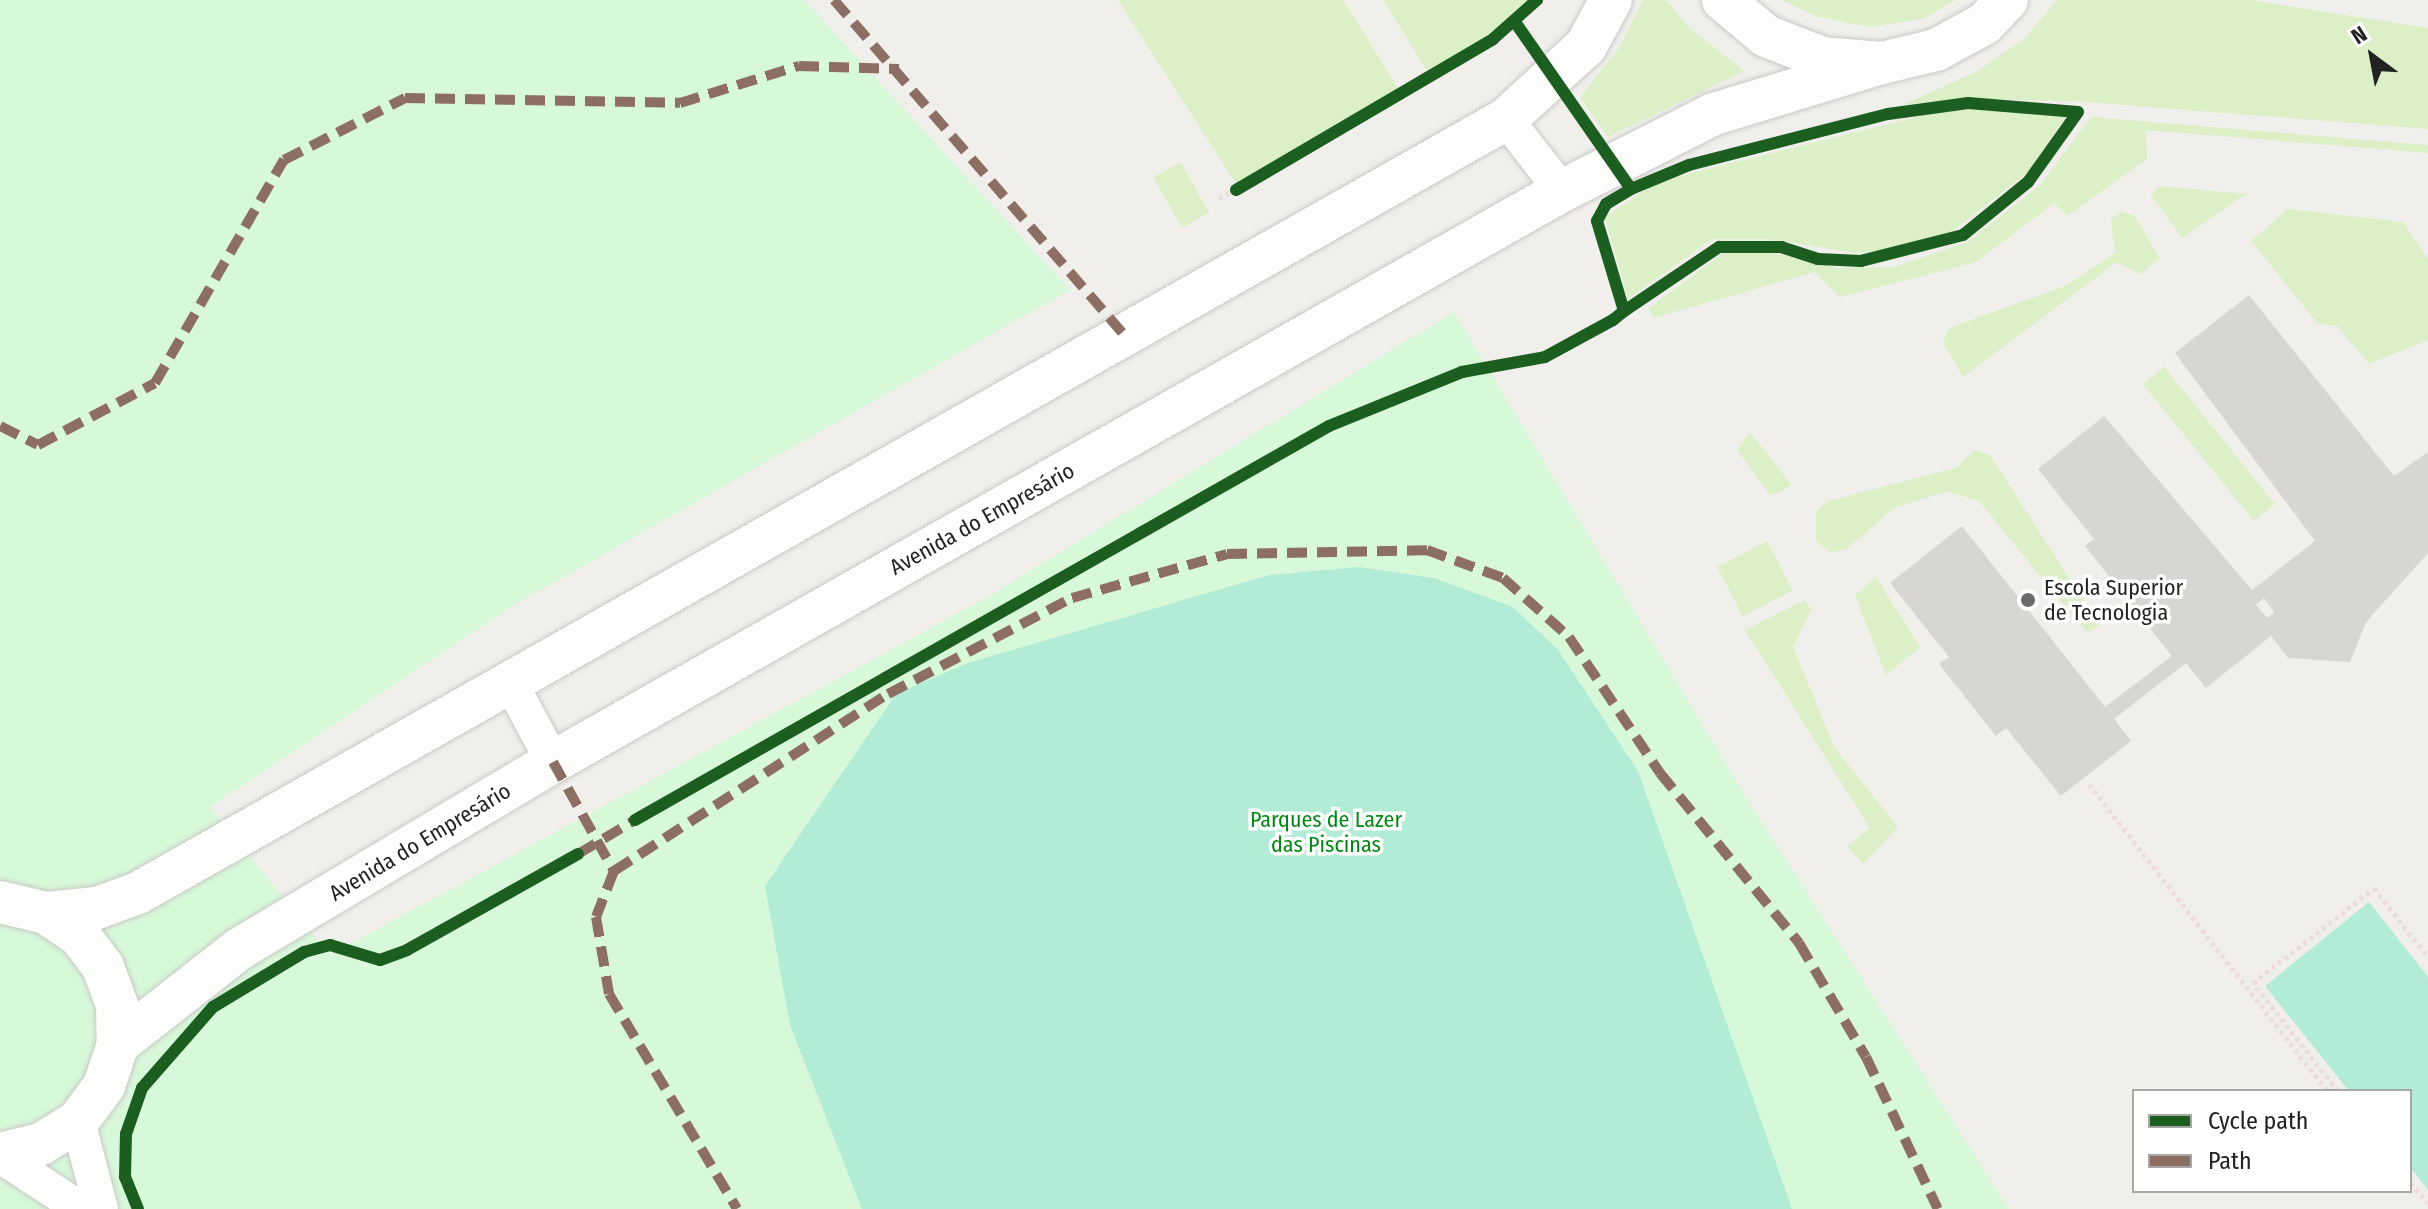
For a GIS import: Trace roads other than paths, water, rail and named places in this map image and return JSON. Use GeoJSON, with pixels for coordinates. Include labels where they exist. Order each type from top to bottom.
{"type":"FeatureCollection","features":[{"type":"Feature","properties":{"kind":"street"},"geometry":{"type":"LineString","coordinates":[[0,902],[46,913],[97,908],[138,893],[1506,119],[1586,46],[1611,0]]}},
{"type":"Feature","properties":{"kind":"street"},"geometry":{"type":"LineString","coordinates":[[1723,0],[1766,36],[1822,58],[1882,63],[1936,50],[1984,24],[2007,0]]}},
{"type":"Feature","properties":{"kind":"street","name":"Avenida do Empresário"},"geometry":{"type":"LineString","coordinates":[[118,1044],[239,949],[553,762],[1562,191],[1714,114],[1882,63]]}},
{"type":"Feature","properties":{"kind":"street"},"geometry":{"type":"LineString","coordinates":[[1506,119],[1562,191]]}},
{"type":"Feature","properties":{"kind":"street"},"geometry":{"type":"LineString","coordinates":[[510,682],[553,762]]}},
{"type":"Feature","properties":{"kind":"street"},"geometry":{"type":"LineString","coordinates":[[0,1155],[41,1144],[78,1121],[104,1086],[118,1044],[117,1005],[103,967],[79,935],[46,913]]}},
{"type":"Feature","properties":{"kind":"street"},"geometry":{"type":"LineString","coordinates":[[78,1121],[101,1209]]}},
{"type":"Feature","properties":{"kind":"street"},"geometry":{"type":"LineString","coordinates":[[0,1155],[81,1209]]}},
{"type":"Feature","properties":{"kind":"place","name":"Escola Superior de Tecnologia"},"geometry":{"type":"Point","coordinates":[2028,600]}},
{"type":"Feature","properties":{"kind":"park label","name":"Parques de Lazer das Piscinas"},"geometry":{"type":"Point","coordinates":[1326,832]}}]}
